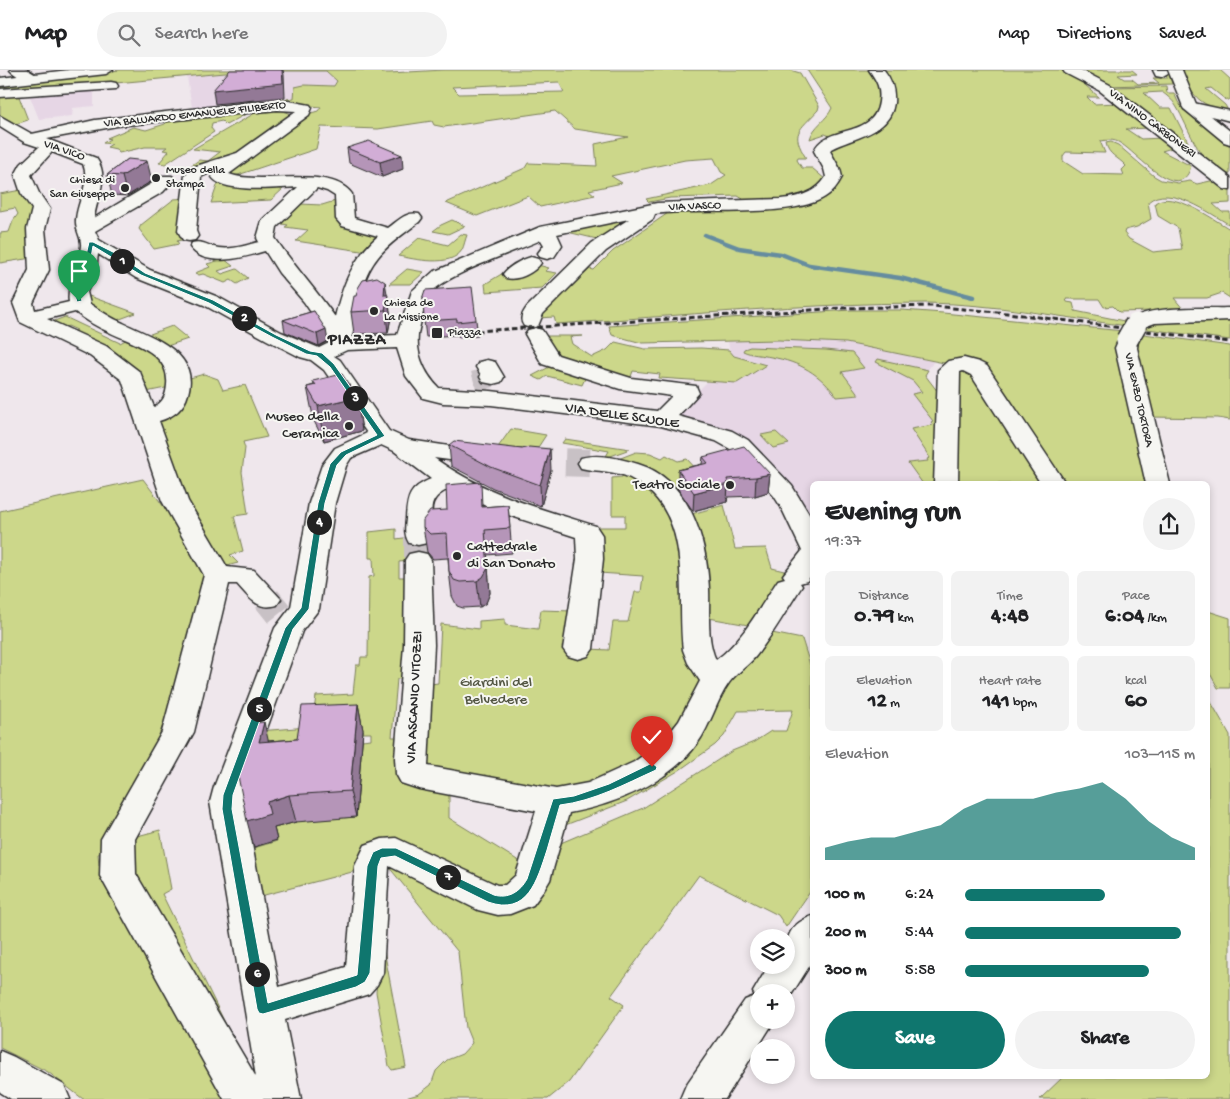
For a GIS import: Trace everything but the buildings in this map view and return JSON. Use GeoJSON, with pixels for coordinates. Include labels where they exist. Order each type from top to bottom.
{"type":"FeatureCollection","features":[{"type":"Feature","properties":{"kind":"street"},"geometry":{"type":"LineString","coordinates":[[17,70],[34,78]]}},
{"type":"Feature","properties":{"kind":"street"},"geometry":{"type":"LineString","coordinates":[[0,82],[106,70]]}},
{"type":"Feature","properties":{"kind":"street","name":"VIA VASCO"},"geometry":{"type":"LineString","coordinates":[[407,341],[422,291],[440,276],[546,231],[657,208],[791,203],[817,195],[829,185],[834,177],[832,169],[822,151],[824,146],[871,127],[879,121],[886,109],[887,86],[884,78],[876,70]]}},
{"type":"Feature","properties":{"kind":"street","name":"VIA NINO CARBONERI"},"geometry":{"type":"LineString","coordinates":[[1070,70],[1105,88],[1230,185]]}},
{"type":"Feature","properties":{"kind":"street"},"geometry":{"type":"LineString","coordinates":[[1166,71],[1189,106],[1230,139]]}},
{"type":"Feature","properties":{"kind":"street"},"geometry":{"type":"LineString","coordinates":[[0,93],[111,86]]}},
{"type":"Feature","properties":{"kind":"street"},"geometry":{"type":"LineString","coordinates":[[4,125],[30,115],[22,92]]}},
{"type":"Feature","properties":{"kind":"street","name":"VIA BALUARDO EMANUELE FILIBERTO"},"geometry":{"type":"LineString","coordinates":[[51,143],[132,121],[258,107],[294,106],[305,108],[304,112],[244,154],[221,172],[220,177],[236,181],[313,183]]}},
{"type":"Feature","properties":{"kind":"street"},"geometry":{"type":"LineString","coordinates":[[1189,106],[1230,116]]}},
{"type":"Feature","properties":{"kind":"street"},"geometry":{"type":"LineString","coordinates":[[27,318],[23,303],[39,270],[36,230],[40,209],[30,193],[23,175],[27,168],[51,143],[132,121]]}},
{"type":"Feature","properties":{"kind":"street","name":"VIA VICO"},"geometry":{"type":"LineString","coordinates":[[4,125],[86,158],[93,164],[94,187],[84,217],[88,235]]}},
{"type":"Feature","properties":{"kind":"street"},"geometry":{"type":"LineString","coordinates":[[244,154],[193,175],[187,231],[194,241],[210,254],[220,255],[268,245]]}},
{"type":"Feature","properties":{"kind":"street"},"geometry":{"type":"LineString","coordinates":[[166,180],[157,188],[101,221],[88,235],[85,270],[77,292],[115,327],[190,361]]}},
{"type":"Feature","properties":{"kind":"street"},"geometry":{"type":"LineString","coordinates":[[342,342],[312,298],[268,245],[266,238],[267,226],[313,183],[331,186],[341,192],[344,197],[345,218],[348,222],[386,233],[390,236]]}},
{"type":"Feature","properties":{"kind":"street"},"geometry":{"type":"LineString","coordinates":[[657,208],[599,248],[534,311],[531,317],[533,328],[550,358],[628,384],[688,391],[662,419]]}},
{"type":"Feature","properties":{"kind":"street"},"geometry":{"type":"LineString","coordinates":[[342,342],[349,300],[357,278],[371,252],[413,218]]}},
{"type":"Feature","properties":{"kind":"street"},"geometry":{"type":"LineString","coordinates":[[546,231],[553,245],[547,253]]}},
{"type":"Feature","properties":{"kind":"street"},"geometry":{"type":"LineString","coordinates":[[88,235],[115,256],[143,274],[211,301],[274,336],[308,352],[320,354],[332,365],[391,441],[450,480],[508,507],[583,530],[589,534],[590,560],[578,649]]}},
{"type":"Feature","properties":{"kind":"street"},"geometry":{"type":"LineString","coordinates":[[513,274],[531,263]]}},
{"type":"Feature","properties":{"kind":"street"},"geometry":{"type":"LineString","coordinates":[[27,318],[83,298]]}},
{"type":"Feature","properties":{"kind":"street","name":"VIA ENZO TORTORA"},"geometry":{"type":"LineString","coordinates":[[1157,481],[1126,348],[1132,332],[1144,319],[1230,314]]}},
{"type":"Feature","properties":{"kind":"street"},"geometry":{"type":"LineString","coordinates":[[27,318],[98,351],[132,377],[175,501],[218,575],[178,732],[118,839],[118,876],[246,1099]]}},
{"type":"Feature","properties":{"kind":"street"},"geometry":{"type":"LineString","coordinates":[[320,354],[342,342],[407,341]]}},
{"type":"Feature","properties":{"kind":"street","name":"VIA DELLE SCUOLE"},"geometry":{"type":"LineString","coordinates":[[407,341],[415,372],[428,391],[463,384],[516,401],[662,419],[717,433],[736,442],[789,499],[810,542]]}},
{"type":"Feature","properties":{"kind":"street"},"geometry":{"type":"LineString","coordinates":[[146,417],[168,410],[175,400],[178,390],[177,366],[163,350]]}},
{"type":"Feature","properties":{"kind":"street"},"geometry":{"type":"LineString","coordinates":[[946,481],[949,370],[952,366],[961,364],[972,366],[979,371],[1052,481]]}},
{"type":"Feature","properties":{"kind":"street"},"geometry":{"type":"LineString","coordinates":[[278,614],[305,609],[322,503],[334,464],[343,453],[391,441],[507,460]]}},
{"type":"Feature","properties":{"kind":"street"},"geometry":{"type":"LineString","coordinates":[[590,463],[614,464],[634,470],[658,484],[674,502],[691,544],[695,578],[698,652],[705,667],[716,678]]}},
{"type":"Feature","properties":{"kind":"street","name":"VIA ASCANIO VITOZZI"},"geometry":{"type":"LineString","coordinates":[[450,480],[428,489],[419,500],[419,645],[411,758],[412,774],[419,777],[556,802],[575,800],[647,770],[668,755],[691,728],[716,678],[738,658],[799,572]]}},
{"type":"Feature","properties":{"kind":"street"},"geometry":{"type":"LineString","coordinates":[[218,575],[244,576],[278,614]]}},
{"type":"Feature","properties":{"kind":"street"},"geometry":{"type":"LineString","coordinates":[[278,614],[227,802],[280,1099]]}},
{"type":"Feature","properties":{"kind":"street"},"geometry":{"type":"LineString","coordinates":[[263,1009],[361,979],[364,973],[372,866],[377,855],[396,852],[491,899],[510,901],[527,889],[532,880],[556,802]]}},
{"type":"Feature","properties":{"kind":"street"},"geometry":{"type":"LineString","coordinates":[[777,984],[810,935]]}},
{"type":"Feature","properties":{"kind":"street"},"geometry":{"type":"LineString","coordinates":[[701,1099],[750,1026]]}},
{"type":"Feature","properties":{"kind":"street"},"geometry":{"type":"LineString","coordinates":[[0,1070],[49,1099]]}},
{"type":"Feature","properties":{"kind":"shaded area"},"geometry":{"type":"Polygon","coordinates":[[[247,71],[326,71],[337,81],[334,86],[304,85],[295,97],[192,108],[187,77],[247,71]]]}},
{"type":"Feature","properties":{"kind":"shaded area"},"geometry":{"type":"Polygon","coordinates":[[[94,89],[94,106],[73,108],[72,116],[39,119],[29,94],[94,89]]]}},
{"type":"Feature","properties":{"kind":"shaded area"},"geometry":{"type":"Polygon","coordinates":[[[779,340],[846,343],[934,361],[925,374],[938,392],[936,481],[810,481],[810,525],[804,512],[750,448],[671,418],[708,381],[737,383],[765,366],[756,361],[734,356],[730,353],[728,341],[779,340]]]}},
{"type":"Feature","properties":{"kind":"green space"},"geometry":{"type":"Polygon","coordinates":[[[120,70],[381,70],[382,73],[390,73],[444,70],[790,70],[800,73],[819,106],[818,110],[799,132],[798,142],[806,158],[798,158],[797,160],[802,168],[812,168],[826,180],[817,189],[806,195],[783,200],[734,201],[743,199],[738,196],[670,198],[649,202],[646,199],[711,185],[726,175],[721,172],[714,158],[685,160],[611,176],[622,183],[589,190],[595,195],[540,207],[528,196],[477,216],[446,203],[525,168],[528,163],[597,166],[595,144],[628,137],[575,129],[555,111],[444,127],[434,125],[432,121],[378,129],[321,127],[316,149],[235,176],[226,176],[301,116],[318,111],[321,107],[293,104],[233,105],[294,98],[295,87],[304,85],[334,86],[337,81],[326,71],[247,71],[94,85],[0,91],[0,84],[120,70]],[[559,82],[452,87],[459,94],[564,92],[559,82]]]}},
{"type":"Feature","properties":{"kind":"green space"},"geometry":{"type":"Polygon","coordinates":[[[807,70],[873,70],[883,87],[874,121],[835,138],[825,134],[810,139],[814,130],[832,108],[807,70]]]}},
{"type":"Feature","properties":{"kind":"green space"},"geometry":{"type":"Polygon","coordinates":[[[880,70],[1065,70],[1099,97],[1087,97],[1094,104],[1119,103],[1150,128],[1126,129],[1141,139],[1163,138],[1175,147],[1162,151],[1191,166],[1185,177],[1177,181],[1167,179],[1127,148],[1113,140],[1100,141],[1105,153],[1066,152],[1063,156],[1063,161],[1083,174],[1124,175],[1122,170],[1126,166],[1107,147],[1106,143],[1111,142],[1118,145],[1161,180],[1178,183],[1190,181],[1197,184],[1215,180],[1230,191],[1230,203],[1213,204],[1222,212],[1230,212],[1230,225],[1190,202],[1167,196],[1157,197],[1148,202],[1151,219],[1137,227],[1125,230],[1124,233],[1129,239],[1153,252],[1182,249],[1178,228],[1158,216],[1155,203],[1162,200],[1172,200],[1204,213],[1230,229],[1230,298],[1222,293],[1207,298],[1174,298],[1184,310],[1119,312],[1113,306],[1104,307],[1099,299],[1066,299],[1067,302],[1073,303],[1075,311],[1129,322],[1127,326],[1002,308],[927,303],[834,305],[556,324],[554,317],[539,318],[590,269],[594,270],[613,251],[671,211],[709,209],[827,193],[827,149],[882,122],[880,70]]]}},
{"type":"Feature","properties":{"kind":"green space"},"geometry":{"type":"Polygon","coordinates":[[[1076,70],[1132,70],[1137,74],[1118,75],[1124,79],[1132,79],[1138,84],[1159,83],[1153,78],[1167,78],[1166,70],[1168,70],[1172,84],[1108,86],[1076,70]]]}},
{"type":"Feature","properties":{"kind":"green space"},"geometry":{"type":"Polygon","coordinates":[[[1181,70],[1220,70],[1230,79],[1230,100],[1226,100],[1211,88],[1206,89],[1225,105],[1230,114],[1211,107],[1199,99],[1190,88],[1181,70]]]}},
{"type":"Feature","properties":{"kind":"green space"},"geometry":{"type":"Polygon","coordinates":[[[1166,86],[1167,93],[1174,93],[1184,110],[1230,146],[1230,174],[1220,172],[1204,158],[1175,104],[1162,92],[1144,93],[1160,108],[1171,108],[1192,150],[1110,87],[1166,86]]]}},
{"type":"Feature","properties":{"kind":"green space"},"geometry":{"type":"Polygon","coordinates":[[[18,94],[28,120],[16,124],[0,115],[0,95],[18,94]]]}},
{"type":"Feature","properties":{"kind":"green space"},"geometry":{"type":"Polygon","coordinates":[[[262,109],[277,109],[295,115],[258,142],[229,159],[200,169],[186,169],[199,160],[208,161],[220,152],[193,149],[262,109]]]}},
{"type":"Feature","properties":{"kind":"green space"},"geometry":{"type":"Polygon","coordinates":[[[248,113],[226,125],[222,121],[212,123],[211,128],[214,132],[165,164],[159,163],[169,151],[163,150],[167,147],[145,147],[119,153],[116,149],[107,147],[112,144],[103,143],[110,139],[107,138],[133,127],[146,130],[165,124],[168,120],[248,113]]]}},
{"type":"Feature","properties":{"kind":"green space"},"geometry":{"type":"Polygon","coordinates":[[[218,183],[283,189],[271,200],[211,203],[218,183]]]}},
{"type":"Feature","properties":{"kind":"green space"},"geometry":{"type":"Polygon","coordinates":[[[21,190],[32,209],[31,213],[34,212],[32,258],[0,263],[0,233],[9,232],[18,214],[15,208],[0,211],[0,194],[21,190]]]}},
{"type":"Feature","properties":{"kind":"green space"},"geometry":{"type":"Polygon","coordinates":[[[188,198],[186,239],[177,241],[179,244],[154,249],[139,229],[141,225],[174,199],[188,198]]]}},
{"type":"Feature","properties":{"kind":"green space"},"geometry":{"type":"Polygon","coordinates":[[[335,201],[337,219],[340,226],[380,235],[361,251],[296,241],[308,230],[285,227],[288,225],[276,223],[300,204],[322,205],[335,201]]]}},
{"type":"Feature","properties":{"kind":"green space"},"geometry":{"type":"Polygon","coordinates":[[[645,212],[601,240],[559,230],[645,212]]]}},
{"type":"Feature","properties":{"kind":"green space"},"geometry":{"type":"Polygon","coordinates":[[[452,220],[465,226],[448,234],[433,231],[441,225],[452,220]]]}},
{"type":"Feature","properties":{"kind":"green space"},"geometry":{"type":"Polygon","coordinates":[[[461,234],[467,235],[462,250],[457,256],[450,259],[432,261],[398,256],[419,238],[448,245],[461,234]]]}},
{"type":"Feature","properties":{"kind":"green space"},"geometry":{"type":"Polygon","coordinates":[[[224,259],[233,266],[218,271],[222,274],[237,269],[248,278],[237,284],[231,280],[225,283],[203,274],[195,273],[210,267],[207,264],[224,259]]]}},
{"type":"Feature","properties":{"kind":"green space"},"geometry":{"type":"Polygon","coordinates":[[[523,261],[549,268],[545,271],[557,273],[542,288],[486,292],[485,284],[523,261]]]}},
{"type":"Feature","properties":{"kind":"green space"},"geometry":{"type":"Polygon","coordinates":[[[407,269],[424,272],[411,284],[389,284],[407,269]]]}},
{"type":"Feature","properties":{"kind":"green space"},"geometry":{"type":"Polygon","coordinates":[[[89,296],[136,313],[112,322],[81,298],[89,296]]]}},
{"type":"Feature","properties":{"kind":"green space"},"geometry":{"type":"Polygon","coordinates":[[[851,310],[902,310],[1123,331],[1149,481],[1061,481],[984,368],[953,361],[944,363],[846,343],[779,340],[642,343],[612,335],[609,326],[851,310]]]}},
{"type":"Feature","properties":{"kind":"green space"},"geometry":{"type":"Polygon","coordinates":[[[65,317],[120,343],[131,337],[160,351],[175,386],[146,392],[71,333],[77,330],[68,326],[62,329],[49,323],[65,317]]]}},
{"type":"Feature","properties":{"kind":"green space"},"geometry":{"type":"Polygon","coordinates":[[[1230,318],[1230,340],[1140,328],[1166,321],[1230,318]]]}},
{"type":"Feature","properties":{"kind":"green space"},"geometry":{"type":"Polygon","coordinates":[[[172,326],[188,339],[164,347],[142,337],[172,326]]]}},
{"type":"Feature","properties":{"kind":"green space"},"geometry":{"type":"Polygon","coordinates":[[[1137,333],[1230,346],[1230,420],[1218,418],[1149,417],[1133,343],[1137,333]]]}},
{"type":"Feature","properties":{"kind":"green space"},"geometry":{"type":"Polygon","coordinates":[[[542,336],[583,336],[570,337],[572,344],[592,357],[607,350],[615,342],[645,349],[701,348],[729,350],[734,356],[766,365],[737,383],[659,378],[660,374],[633,371],[629,382],[555,357],[542,336]]]}},
{"type":"Feature","properties":{"kind":"green space"},"geometry":{"type":"Polygon","coordinates":[[[750,347],[852,353],[864,368],[842,372],[859,395],[837,397],[824,382],[809,370],[781,359],[743,351],[750,347]]]}},
{"type":"Feature","properties":{"kind":"green space"},"geometry":{"type":"Polygon","coordinates":[[[878,359],[928,370],[925,375],[938,392],[936,481],[921,481],[908,463],[928,461],[927,459],[930,458],[911,429],[933,425],[931,422],[933,421],[912,394],[922,392],[913,381],[876,362],[878,359]]]}},
{"type":"Feature","properties":{"kind":"green space"},"geometry":{"type":"Polygon","coordinates":[[[555,364],[587,374],[582,385],[547,376],[541,380],[532,376],[555,364]]]}},
{"type":"Feature","properties":{"kind":"green space"},"geometry":{"type":"Polygon","coordinates":[[[958,371],[971,371],[1043,481],[957,481],[958,371]]]}},
{"type":"Feature","properties":{"kind":"green space"},"geometry":{"type":"Polygon","coordinates":[[[204,374],[218,379],[223,390],[245,385],[267,437],[243,442],[245,448],[242,472],[248,514],[234,516],[243,551],[230,555],[238,563],[223,567],[192,511],[158,418],[183,380],[204,374]]]}},
{"type":"Feature","properties":{"kind":"green space"},"geometry":{"type":"Polygon","coordinates":[[[511,429],[546,435],[531,458],[496,450],[511,429]]]}},
{"type":"Feature","properties":{"kind":"green space"},"geometry":{"type":"Polygon","coordinates":[[[776,432],[789,444],[773,448],[761,435],[776,432]]]}},
{"type":"Feature","properties":{"kind":"green space"},"geometry":{"type":"Polygon","coordinates":[[[565,439],[630,449],[605,458],[609,451],[562,443],[565,439]]]}},
{"type":"Feature","properties":{"kind":"green space"},"geometry":{"type":"Polygon","coordinates":[[[636,452],[650,453],[662,458],[666,455],[678,461],[687,459],[707,481],[673,490],[613,461],[636,452]]]}},
{"type":"Feature","properties":{"kind":"green space","name":"Giardini del Belvedere"},"geometry":{"type":"Polygon","coordinates":[[[624,472],[644,480],[678,525],[704,673],[674,743],[575,794],[418,771],[424,685],[438,683],[441,624],[479,629],[479,621],[505,619],[505,625],[538,629],[541,610],[573,611],[589,649],[609,650],[613,622],[628,622],[635,592],[641,592],[643,576],[599,573],[595,527],[625,527],[625,515],[612,515],[612,478],[622,477],[624,472]]]}},
{"type":"Feature","properties":{"kind":"green space"},"geometry":{"type":"Polygon","coordinates":[[[143,479],[176,523],[210,579],[175,721],[164,722],[159,735],[170,735],[109,851],[98,854],[99,866],[109,864],[228,1099],[83,1099],[48,1072],[0,1048],[0,511],[143,479]]]}},
{"type":"Feature","properties":{"kind":"green space"},"geometry":{"type":"Polygon","coordinates":[[[724,505],[735,549],[766,548],[772,568],[792,573],[754,626],[703,617],[688,515],[724,505]]]}},
{"type":"Feature","properties":{"kind":"green space"},"geometry":{"type":"Polygon","coordinates":[[[396,529],[396,539],[411,537],[410,561],[399,562],[399,577],[410,577],[409,678],[397,679],[392,737],[405,737],[403,771],[449,790],[449,818],[527,866],[512,892],[406,848],[356,871],[257,897],[247,850],[277,841],[274,828],[296,821],[356,817],[362,740],[371,739],[371,733],[363,733],[363,730],[313,718],[316,696],[353,694],[356,665],[360,665],[361,657],[368,657],[369,577],[374,576],[373,558],[369,558],[369,532],[396,529]]]}},
{"type":"Feature","properties":{"kind":"green space"},"geometry":{"type":"Polygon","coordinates":[[[1210,612],[1230,618],[1230,688],[1218,688],[1210,674],[1210,612]]]}},
{"type":"Feature","properties":{"kind":"green space"},"geometry":{"type":"Polygon","coordinates":[[[762,631],[802,639],[810,665],[810,892],[786,927],[778,915],[699,875],[611,996],[624,1005],[569,1082],[548,1099],[402,1099],[419,1094],[431,1085],[436,1071],[447,1060],[462,1054],[472,1043],[466,1028],[458,952],[388,866],[386,858],[496,908],[554,848],[563,842],[643,808],[732,751],[754,742],[771,731],[786,731],[793,710],[738,711],[724,736],[715,745],[678,771],[627,801],[555,829],[561,808],[630,785],[762,631]]]}},
{"type":"Feature","properties":{"kind":"green space"},"geometry":{"type":"Polygon","coordinates":[[[1210,700],[1230,735],[1230,1099],[1040,1099],[1061,1079],[1210,1079],[1210,700]]]}},
{"type":"Feature","properties":{"kind":"green space"},"geometry":{"type":"Polygon","coordinates":[[[308,727],[303,765],[266,768],[259,731],[308,727]]]}},
{"type":"Feature","properties":{"kind":"green space"},"geometry":{"type":"Polygon","coordinates":[[[160,830],[171,889],[162,894],[253,1080],[261,1076],[266,1099],[259,1099],[126,872],[126,839],[160,830]]]}},
{"type":"Feature","properties":{"kind":"green space"},"geometry":{"type":"Polygon","coordinates":[[[382,939],[406,1067],[392,1070],[389,1066],[376,992],[382,939]]]}},
{"type":"Feature","properties":{"kind":"waterway"},"geometry":{"type":"LineString","coordinates":[[705,235],[739,248],[781,254],[809,265],[900,278],[973,297]]}},
{"type":"Feature","properties":{"kind":"tunnel"},"geometry":{"type":"LineString","coordinates":[[474,382],[491,377]]}},
{"type":"Feature","properties":{"kind":"tunnel"},"geometry":{"type":"LineString","coordinates":[[523,461],[590,463]]}},
{"type":"Feature","properties":{"kind":"tunnel"},"geometry":{"type":"LineString","coordinates":[[418,537],[418,560]]}},
{"type":"Feature","properties":{"kind":"tunnel"},"geometry":{"type":"LineString","coordinates":[[267,599],[279,614]]}},
{"type":"Feature","properties":{"kind":"railway"},"geometry":{"type":"LineString","coordinates":[[477,331],[843,308],[932,306],[1007,313],[1230,342]]}},
{"type":"Feature","properties":{"kind":"place","name":"Museo della Stampa"},"geometry":{"type":"Point","coordinates":[156,178]}},
{"type":"Feature","properties":{"kind":"place","name":"Chiesa di San Giuseppe"},"geometry":{"type":"Point","coordinates":[125,188]}},
{"type":"Feature","properties":{"kind":"place","name":"Chiesa de La Missione"},"geometry":{"type":"Point","coordinates":[374,311]}},
{"type":"Feature","properties":{"kind":"place","name":"Piazza"},"geometry":{"type":"Point","coordinates":[437,333]}},
{"type":"Feature","properties":{"kind":"place","name":"Museo della Ceramica"},"geometry":{"type":"Point","coordinates":[349,426]}},
{"type":"Feature","properties":{"kind":"place","name":"Teatro Sociale"},"geometry":{"type":"Point","coordinates":[730,485]}},
{"type":"Feature","properties":{"kind":"place","name":"Cattedrale di San Donato"},"geometry":{"type":"Point","coordinates":[457,556]}},
{"type":"Feature","properties":{"kind":"district","name":"PIAZZA"},"geometry":{"type":"Point","coordinates":[357,341]}},
{"type":"Feature","properties":{"kind":"route"},"geometry":{"type":"LineString","coordinates":[[79,301],[77,292],[86,269],[91,243],[143,274],[211,301],[274,336],[308,352],[320,354],[332,365],[381,436],[343,453],[334,464],[322,503],[305,609],[289,628],[228,795],[227,809],[263,1009],[361,979],[364,973],[372,866],[373,860],[377,855],[389,852],[405,855],[491,899],[510,901],[520,896],[532,880],[556,802],[575,800],[632,778],[652,767]]}}]}
